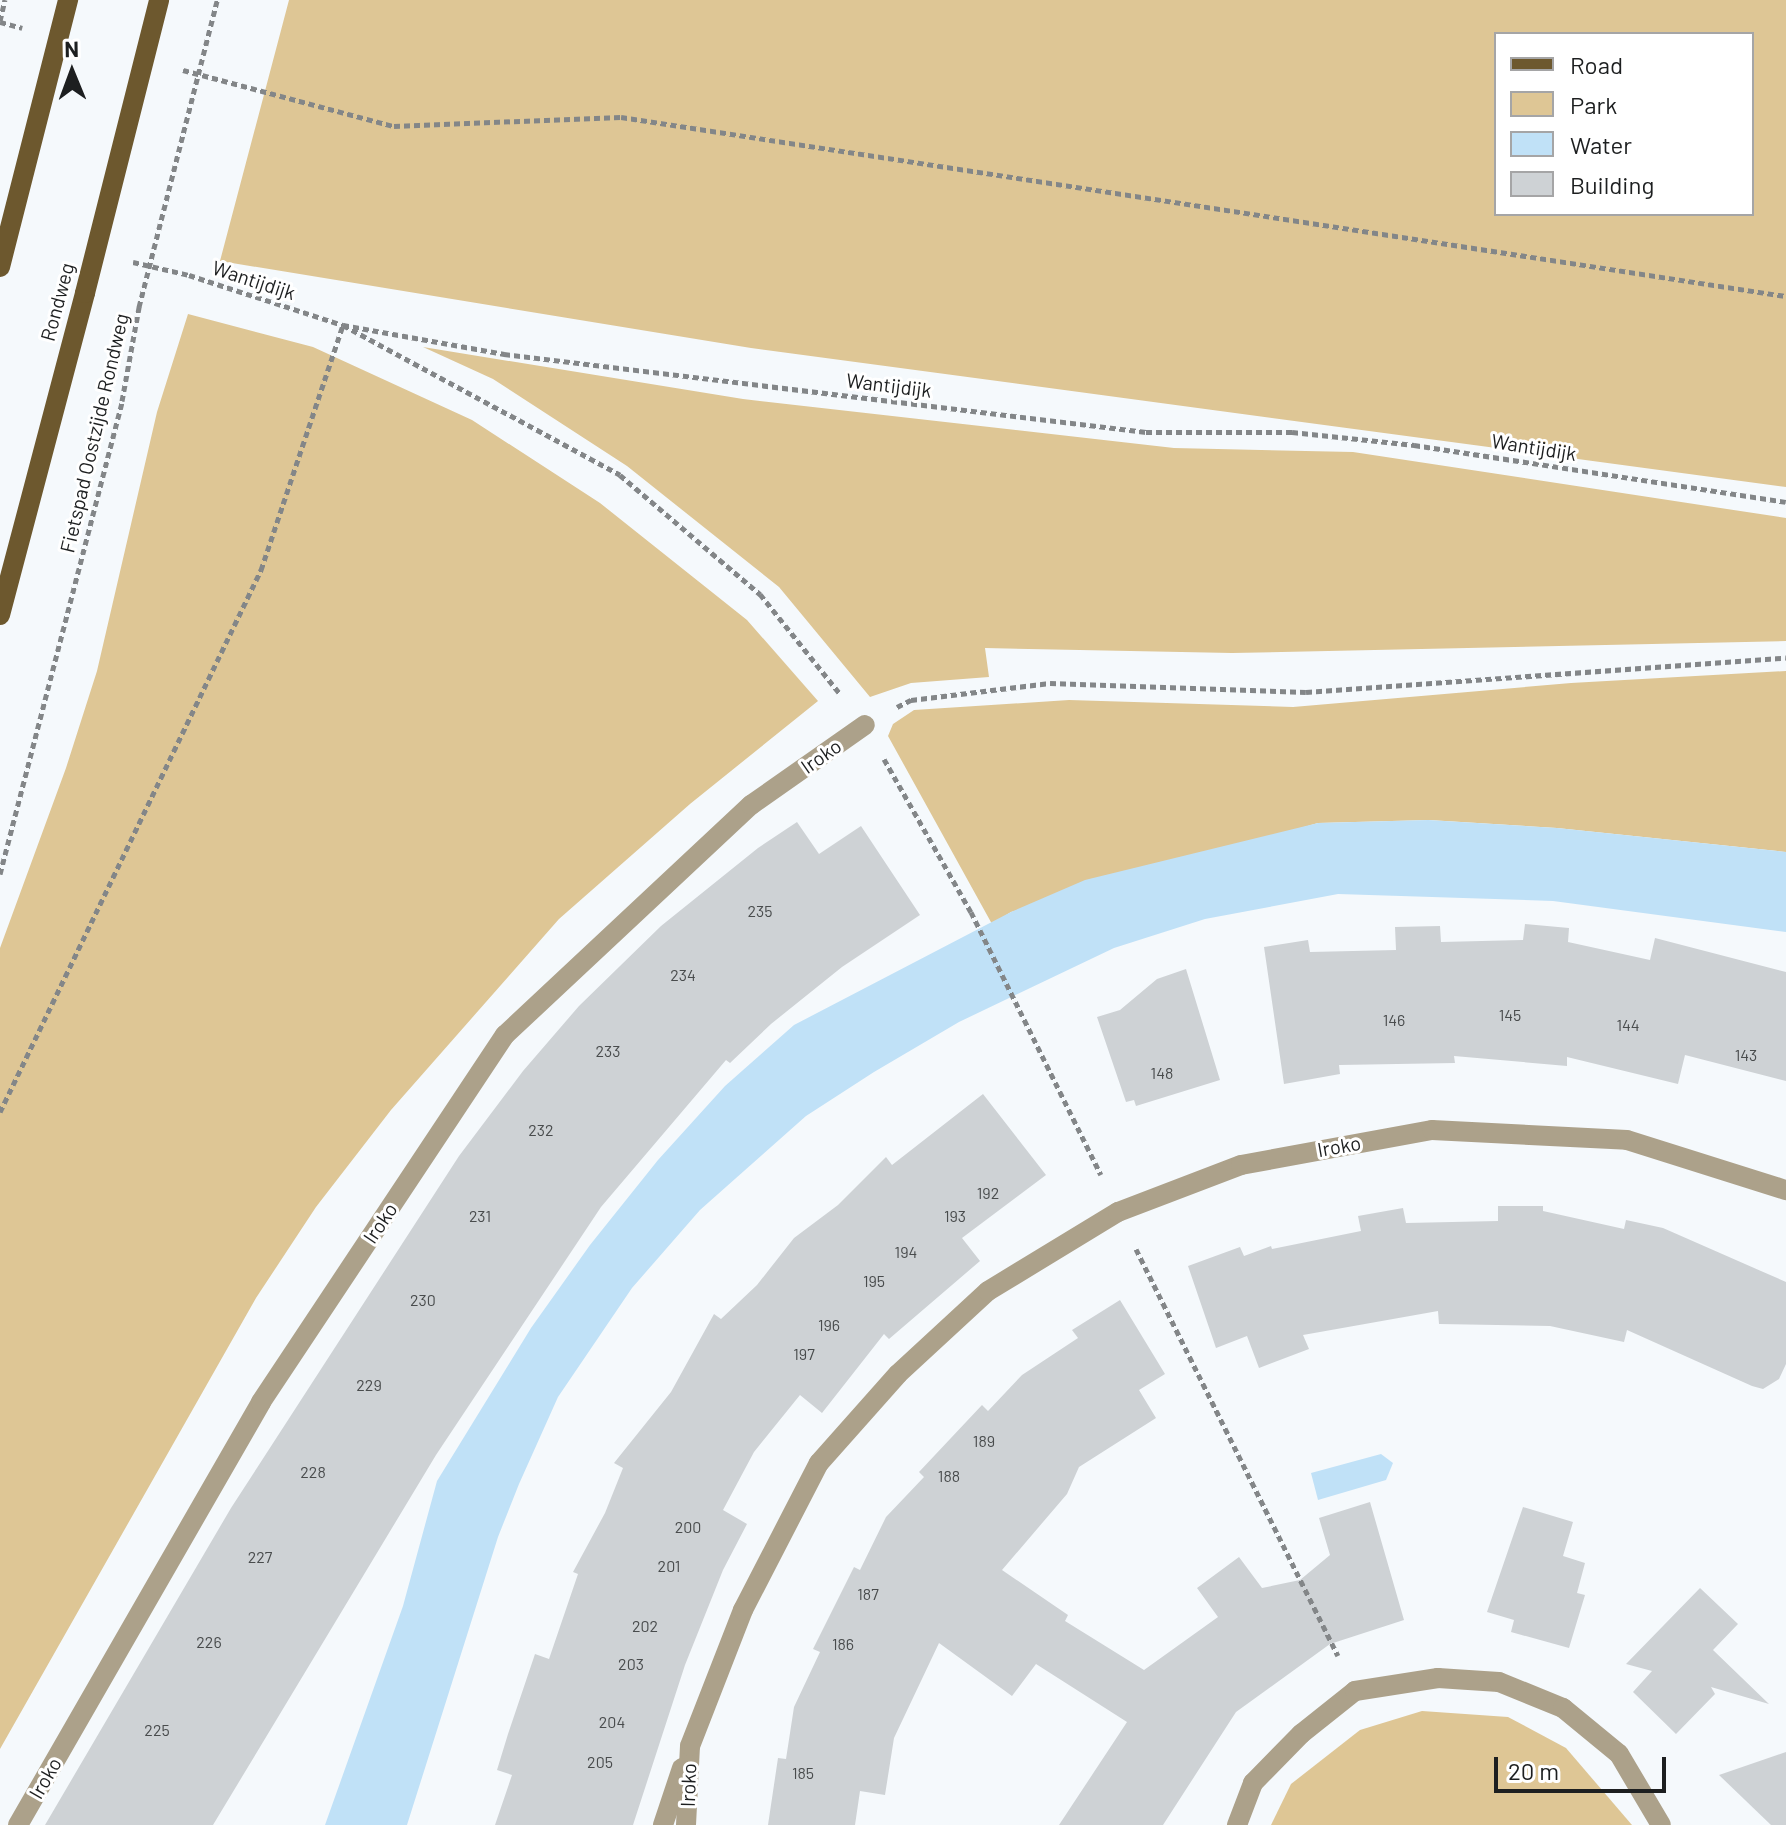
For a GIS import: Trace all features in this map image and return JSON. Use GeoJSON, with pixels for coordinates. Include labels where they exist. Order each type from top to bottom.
{"type":"FeatureCollection","features":[{"type":"Feature","properties":{"kind":"main road"},"geometry":{"type":"LineString","coordinates":[[0,267],[68,0]]}},
{"type":"Feature","properties":{"kind":"main road","name":"Rondweg"},"geometry":{"type":"LineString","coordinates":[[0,615],[159,0]]}},
{"type":"Feature","properties":{"kind":"street","name":"Iroko"},"geometry":{"type":"LineString","coordinates":[[18,1825],[261,1402],[505,1035],[751,805],[865,725]]}},
{"type":"Feature","properties":{"kind":"street","name":"Iroko"},"geometry":{"type":"LineString","coordinates":[[663,1825],[743,1610],[819,1463],[898,1374],[988,1291],[1118,1212],[1241,1165],[1432,1130],[1627,1140],[1786,1190]]}},
{"type":"Feature","properties":{"kind":"street"},"geometry":{"type":"LineString","coordinates":[[1237,1825],[1253,1783],[1301,1734],[1355,1691],[1438,1678],[1499,1682],[1563,1708],[1619,1754],[1661,1825]]}},
{"type":"Feature","properties":{"kind":"street","name":"Iroko"},"geometry":{"type":"LineString","coordinates":[[686,1825],[690,1746]]}},
{"type":"Feature","properties":{"kind":"path"},"geometry":{"type":"LineString","coordinates":[[5,0],[0,22],[30,30]]}},
{"type":"Feature","properties":{"kind":"path","name":"Fietspad Oostzijde Rondweg"},"geometry":{"type":"LineString","coordinates":[[0,874],[122,401],[139,307],[217,0]]}},
{"type":"Feature","properties":{"kind":"path"},"geometry":{"type":"LineString","coordinates":[[182,70],[394,126],[621,117],[1786,296]]}},
{"type":"Feature","properties":{"kind":"path","name":"Wantijdijk"},"geometry":{"type":"LineString","coordinates":[[131,262],[189,275],[343,325],[504,354],[1146,432],[1292,432],[1414,445],[1786,502]]}},
{"type":"Feature","properties":{"kind":"path"},"geometry":{"type":"LineString","coordinates":[[0,1112],[261,570],[343,325],[620,475],[760,594],[865,725],[1019,1003],[1118,1212],[1355,1691]]}},
{"type":"Feature","properties":{"kind":"path"},"geometry":{"type":"LineString","coordinates":[[865,725],[911,700],[1050,683],[1306,692],[1786,658]]}},
{"type":"Feature","properties":{"kind":"green space"},"geometry":{"type":"Polygon","coordinates":[[[289,0],[1786,0],[1786,487],[751,348],[220,261],[289,0]]]}},
{"type":"Feature","properties":{"kind":"green space"},"geometry":{"type":"Polygon","coordinates":[[[188,314],[313,347],[472,420],[600,503],[747,620],[818,701],[690,804],[559,919],[391,1110],[316,1207],[256,1298],[0,1749],[0,948],[66,768],[97,671],[157,412],[188,314]]]}},
{"type":"Feature","properties":{"kind":"green space"},"geometry":{"type":"Polygon","coordinates":[[[423,347],[743,399],[1174,448],[1353,452],[1786,518],[1786,641],[1232,653],[985,648],[989,677],[911,683],[870,697],[779,587],[627,466],[493,379],[423,347]]]}},
{"type":"Feature","properties":{"kind":"green space"},"geometry":{"type":"Polygon","coordinates":[[[1786,671],[1786,852],[1557,828],[1429,820],[1318,823],[1011,912],[992,924],[888,736],[893,724],[914,710],[1069,700],[1293,707],[1571,683],[1786,671]]]}},
{"type":"Feature","properties":{"kind":"green space"},"geometry":{"type":"Polygon","coordinates":[[[1422,1711],[1508,1717],[1566,1748],[1632,1825],[1271,1825],[1291,1784],[1360,1730],[1422,1711]]]}},
{"type":"Feature","properties":{"kind":"water"},"geometry":{"type":"Polygon","coordinates":[[[1428,820],[1557,828],[1786,852],[1786,932],[1553,901],[1338,894],[1205,919],[1114,948],[959,1022],[874,1072],[806,1116],[700,1210],[632,1288],[558,1397],[519,1484],[498,1537],[407,1825],[325,1825],[403,1606],[437,1481],[531,1328],[590,1245],[658,1160],[725,1086],[794,1025],[1011,912],[1085,880],[1318,823],[1428,820]]]}},
{"type":"Feature","properties":{"kind":"water"},"geometry":{"type":"Polygon","coordinates":[[[1381,1454],[1393,1463],[1386,1480],[1318,1500],[1311,1473],[1381,1454]]]}},
{"type":"Feature","properties":{"kind":"building"},"geometry":{"type":"Polygon","coordinates":[[[797,822],[819,854],[861,826],[920,915],[842,967],[771,1024],[730,1063],[726,1060],[601,1207],[436,1455],[213,1825],[45,1825],[231,1508],[459,1156],[523,1071],[579,1006],[661,926],[758,848],[797,822]]]}},
{"type":"Feature","properties":{"kind":"building"},"geometry":{"type":"Polygon","coordinates":[[[1525,924],[1569,928],[1568,942],[1650,960],[1655,938],[1786,972],[1786,1081],[1685,1055],[1678,1084],[1567,1057],[1567,1066],[1454,1056],[1455,1063],[1339,1065],[1340,1074],[1284,1084],[1264,947],[1308,940],[1310,952],[1396,950],[1395,927],[1440,926],[1441,942],[1523,940],[1525,924]]]}},
{"type":"Feature","properties":{"kind":"building"},"geometry":{"type":"Polygon","coordinates":[[[1186,969],[1220,1080],[1136,1106],[1134,1100],[1126,1102],[1097,1017],[1120,1010],[1157,979],[1186,969]]]}},
{"type":"Feature","properties":{"kind":"building"},"geometry":{"type":"Polygon","coordinates":[[[983,1094],[1046,1175],[962,1238],[980,1261],[889,1339],[884,1334],[822,1413],[800,1395],[754,1452],[723,1510],[747,1524],[723,1570],[685,1665],[633,1825],[495,1825],[512,1775],[497,1770],[508,1734],[535,1654],[549,1659],[578,1574],[573,1572],[605,1513],[623,1468],[614,1463],[671,1392],[714,1314],[721,1319],[757,1285],[794,1238],[838,1205],[886,1157],[892,1165],[983,1094]]]}},
{"type":"Feature","properties":{"kind":"building"},"geometry":{"type":"Polygon","coordinates":[[[1498,1206],[1543,1206],[1543,1211],[1624,1229],[1626,1220],[1663,1228],[1786,1282],[1786,1364],[1779,1379],[1763,1389],[1752,1386],[1627,1330],[1624,1342],[1550,1326],[1439,1324],[1438,1311],[1303,1335],[1309,1349],[1259,1368],[1247,1336],[1216,1348],[1188,1266],[1240,1247],[1244,1256],[1271,1246],[1272,1249],[1361,1231],[1358,1216],[1403,1208],[1406,1223],[1498,1221],[1498,1206]]]}},
{"type":"Feature","properties":{"kind":"building"},"geometry":{"type":"Polygon","coordinates":[[[1120,1300],[1165,1374],[1139,1390],[1156,1418],[1079,1467],[1067,1494],[1002,1570],[1068,1615],[1065,1621],[1144,1670],[1218,1617],[1197,1588],[1239,1557],[1262,1588],[1300,1580],[1330,1555],[1319,1518],[1370,1502],[1404,1620],[1330,1644],[1236,1712],[1163,1825],[1059,1825],[1127,1722],[1036,1664],[1012,1696],[939,1643],[894,1738],[885,1795],[860,1791],[855,1825],[768,1825],[778,1758],[786,1759],[794,1707],[820,1652],[813,1649],[854,1567],[860,1570],[886,1517],[924,1477],[919,1472],[982,1405],[988,1411],[1022,1375],[1078,1338],[1072,1330],[1120,1300]]]}},
{"type":"Feature","properties":{"kind":"building"},"geometry":{"type":"Polygon","coordinates":[[[1523,1507],[1573,1522],[1563,1556],[1585,1563],[1577,1593],[1585,1595],[1569,1648],[1511,1632],[1514,1620],[1487,1612],[1523,1507]]]}},
{"type":"Feature","properties":{"kind":"building"},"geometry":{"type":"Polygon","coordinates":[[[1700,1588],[1738,1624],[1713,1650],[1769,1704],[1711,1687],[1715,1694],[1676,1734],[1633,1692],[1652,1671],[1626,1664],[1700,1588]]]}},
{"type":"Feature","properties":{"kind":"building"},"geometry":{"type":"Polygon","coordinates":[[[1786,1752],[1786,1825],[1771,1825],[1719,1775],[1786,1752]]]}}]}
